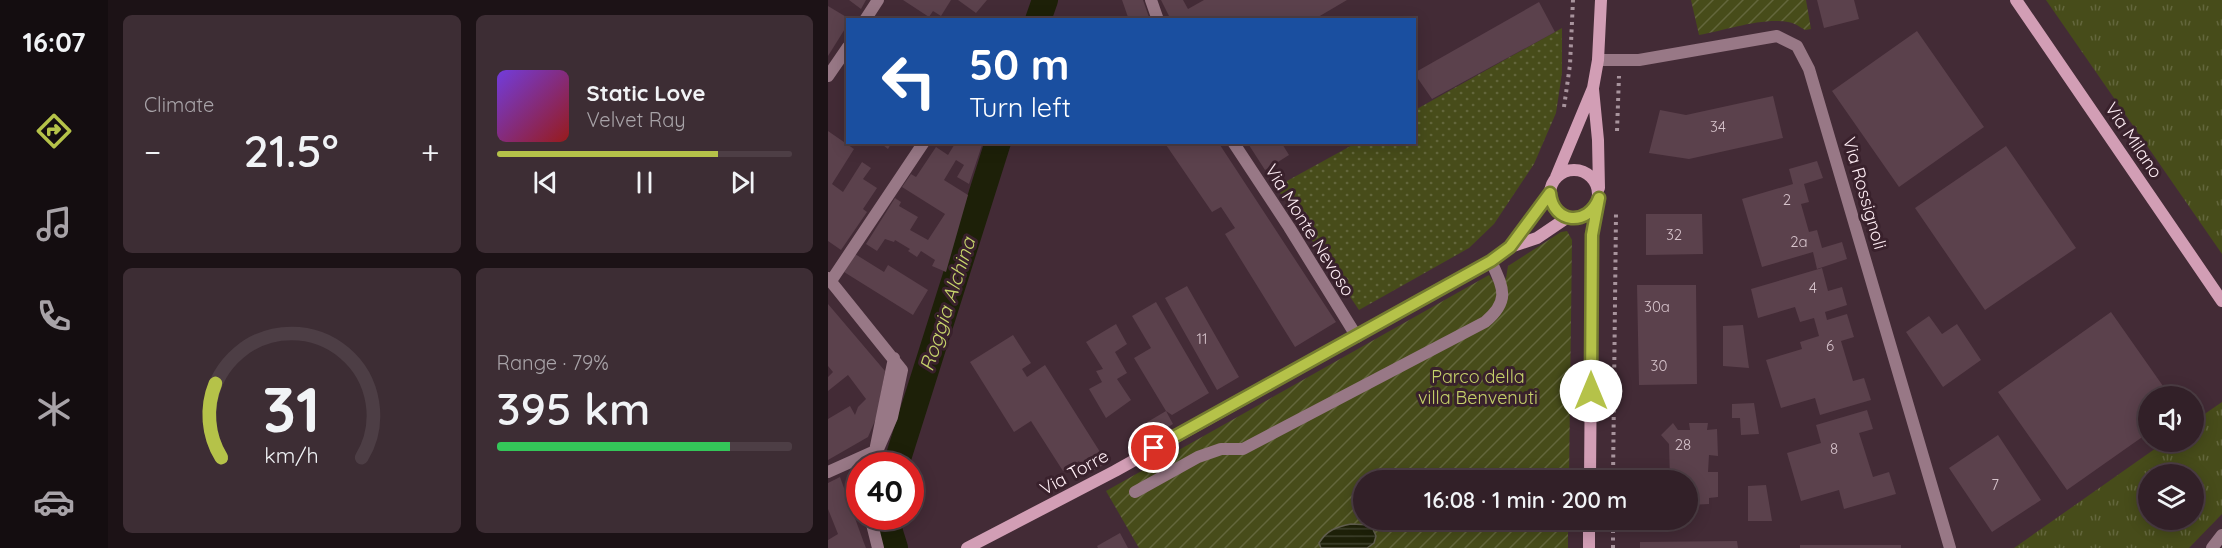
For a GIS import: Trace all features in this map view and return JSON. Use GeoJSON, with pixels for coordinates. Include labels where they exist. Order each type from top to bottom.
{"type":"FeatureCollection","features":[{"type":"Feature","properties":{"kind":"street"},"geometry":{"type":"LineString","coordinates":[[867,18],[878,0]]}},
{"type":"Feature","properties":{"kind":"street"},"geometry":{"type":"LineString","coordinates":[[1150,0],[1157,18]]}},
{"type":"Feature","properties":{"kind":"street"},"geometry":{"type":"LineString","coordinates":[[1592,235],[1572,218],[1555,208],[1550,193],[1593,88],[1598,60],[1601,0]]}},
{"type":"Feature","properties":{"kind":"street","name":"Via Milano"},"geometry":{"type":"LineString","coordinates":[[2016,0],[2222,301]]}},
{"type":"Feature","properties":{"kind":"street","name":"Via Rossignoli"},"geometry":{"type":"LineString","coordinates":[[1598,60],[1639,60],[1777,36],[1797,46],[1809,69],[1950,548]]}},
{"type":"Feature","properties":{"kind":"street"},"geometry":{"type":"LineString","coordinates":[[828,76],[846,50]]}},
{"type":"Feature","properties":{"kind":"street"},"geometry":{"type":"LineString","coordinates":[[1590,470],[1592,235],[1599,194],[1598,140],[1593,88]]}},
{"type":"Feature","properties":{"kind":"street"},"geometry":{"type":"LineString","coordinates":[[877,452],[892,417],[902,370],[829,280],[923,144]]}},
{"type":"Feature","properties":{"kind":"street","name":"Via Monte Nevoso"},"geometry":{"type":"LineString","coordinates":[[1234,144],[1357,337]]}},
{"type":"Feature","properties":{"kind":"street"},"geometry":{"type":"LineString","coordinates":[[1556,177],[1562,172],[1577,169],[1592,176],[1599,194],[1591,212],[1572,218]]}},
{"type":"Feature","properties":{"kind":"street","name":"Via Torre"},"geometry":{"type":"LineString","coordinates":[[967,548],[1052,505],[1491,261],[1510,247],[1550,193]]}},
{"type":"Feature","properties":{"kind":"street","name":"Via Torre"},"geometry":{"type":"LineString","coordinates":[[1510,247],[1537,238],[1572,218]]}},
{"type":"Feature","properties":{"kind":"street"},"geometry":{"type":"LineString","coordinates":[[1135,492],[1198,456],[1221,449],[1243,449],[1485,322],[1499,307],[1504,290],[1491,261]]}},
{"type":"Feature","properties":{"kind":"street"},"geometry":{"type":"LineString","coordinates":[[828,472],[875,451],[894,358]]}},
{"type":"Feature","properties":{"kind":"street"},"geometry":{"type":"LineString","coordinates":[[874,530],[878,548]]}},
{"type":"Feature","properties":{"kind":"street"},"geometry":{"type":"LineString","coordinates":[[1589,548],[1590,530]]}},
{"type":"Feature","properties":{"kind":"street"},"geometry":{"type":"LineString","coordinates":[[2212,548],[2222,535]]}},
{"type":"Feature","properties":{"kind":"path"},"geometry":{"type":"LineString","coordinates":[[1562,118],[1570,65],[1573,0]]}},
{"type":"Feature","properties":{"kind":"path"},"geometry":{"type":"LineString","coordinates":[[1617,131],[1619,60]]}},
{"type":"Feature","properties":{"kind":"path"},"geometry":{"type":"LineString","coordinates":[[1613,470],[1616,213]]}},
{"type":"Feature","properties":{"kind":"path"},"geometry":{"type":"LineString","coordinates":[[1613,530],[1613,548]]}},
{"type":"Feature","properties":{"kind":"green space"},"geometry":{"type":"Polygon","coordinates":[[[1691,0],[1806,0],[1811,29],[1805,30],[1788,22],[1768,21],[1699,35],[1691,0]]]}},
{"type":"Feature","properties":{"kind":"green space"},"geometry":{"type":"Polygon","coordinates":[[[2046,0],[2222,0],[2222,254],[2046,0]]]}},
{"type":"Feature","properties":{"kind":"green space"},"geometry":{"type":"Polygon","coordinates":[[[1562,28],[1562,73],[1556,113],[1534,164],[1494,224],[1469,248],[1359,310],[1276,187],[1354,144],[1416,144],[1416,109],[1562,28]]]}},
{"type":"Feature","properties":{"kind":"green space","name":"Parco della villa Benvenuti"},"geometry":{"type":"Polygon","coordinates":[[[1567,231],[1572,240],[1569,470],[1353,470],[1353,530],[1568,530],[1568,548],[1139,548],[1106,491],[1489,275],[1495,284],[1506,278],[1508,266],[1561,232],[1567,231]]]}},
{"type":"Feature","properties":{"kind":"green space"},"geometry":{"type":"Polygon","coordinates":[[[2222,402],[2222,514],[2189,548],[2014,548],[2150,452],[2204,452],[2204,414],[2222,402]]]}},
{"type":"Feature","properties":{"kind":"shaded area"},"geometry":{"type":"Polygon","coordinates":[[[1353,524],[1353,530],[1373,530],[1376,536],[1374,543],[1367,548],[1321,548],[1319,543],[1322,539],[1336,528],[1353,524]]]}},
{"type":"Feature","properties":{"kind":"building"},"geometry":{"type":"Polygon","coordinates":[[[849,0],[866,0],[861,9],[849,0]]]}},
{"type":"Feature","properties":{"kind":"building"},"geometry":{"type":"Polygon","coordinates":[[[903,0],[951,0],[941,16],[933,11],[929,17],[903,0]]]}},
{"type":"Feature","properties":{"kind":"building"},"geometry":{"type":"Polygon","coordinates":[[[958,0],[987,0],[976,13],[958,0]]]}},
{"type":"Feature","properties":{"kind":"building"},"geometry":{"type":"Polygon","coordinates":[[[1122,0],[1143,0],[1149,18],[1128,18],[1122,0]]]}},
{"type":"Feature","properties":{"kind":"building"},"geometry":{"type":"Polygon","coordinates":[[[1161,0],[1183,0],[1188,9],[1204,0],[1347,0],[1316,18],[1170,18],[1161,0]]]}},
{"type":"Feature","properties":{"kind":"building"},"geometry":{"type":"Polygon","coordinates":[[[1817,0],[1854,0],[1859,19],[1824,28],[1817,0]]]}},
{"type":"Feature","properties":{"kind":"building"},"geometry":{"type":"Polygon","coordinates":[[[1539,2],[1555,32],[1432,99],[1416,76],[1416,72],[1539,2]]]}},
{"type":"Feature","properties":{"kind":"building"},"geometry":{"type":"Polygon","coordinates":[[[828,6],[848,18],[846,18],[846,27],[828,56],[828,6]]]}},
{"type":"Feature","properties":{"kind":"building"},"geometry":{"type":"Polygon","coordinates":[[[1917,31],[1984,127],[1899,187],[1832,91],[1917,31]]]}},
{"type":"Feature","properties":{"kind":"building"},"geometry":{"type":"Polygon","coordinates":[[[1773,96],[1783,138],[1689,159],[1649,153],[1660,110],[1686,115],[1773,96]]]}},
{"type":"Feature","properties":{"kind":"building"},"geometry":{"type":"Polygon","coordinates":[[[828,131],[854,149],[832,184],[843,192],[862,162],[871,168],[863,179],[877,188],[863,209],[867,212],[841,250],[828,241],[828,131]]]}},
{"type":"Feature","properties":{"kind":"building"},"geometry":{"type":"Polygon","coordinates":[[[882,144],[891,144],[888,149],[882,144]]]}},
{"type":"Feature","properties":{"kind":"building"},"geometry":{"type":"Polygon","coordinates":[[[955,144],[982,144],[969,184],[957,177],[964,165],[956,160],[944,180],[968,195],[946,272],[932,266],[935,260],[921,251],[917,257],[908,251],[910,249],[895,240],[894,242],[885,239],[877,251],[866,244],[895,198],[901,202],[899,206],[918,217],[910,230],[928,240],[945,214],[902,187],[911,174],[916,177],[936,147],[948,155],[955,144]]]}},
{"type":"Feature","properties":{"kind":"building"},"geometry":{"type":"Polygon","coordinates":[[[1165,144],[1219,144],[1336,322],[1295,347],[1225,234],[1235,228],[1221,207],[1212,212],[1165,144]]]}},
{"type":"Feature","properties":{"kind":"building"},"geometry":{"type":"Polygon","coordinates":[[[1248,144],[1282,144],[1289,155],[1265,170],[1248,144]]]}},
{"type":"Feature","properties":{"kind":"building"},"geometry":{"type":"Polygon","coordinates":[[[2006,146],[2076,248],[1985,310],[1915,208],[2006,146]]]}},
{"type":"Feature","properties":{"kind":"building"},"geometry":{"type":"Polygon","coordinates":[[[1817,161],[1823,178],[1804,184],[1809,202],[1801,204],[1809,232],[1817,230],[1822,248],[1842,242],[1847,259],[1817,269],[1813,252],[1762,267],[1742,199],[1793,184],[1789,169],[1817,161]]]}},
{"type":"Feature","properties":{"kind":"building"},"geometry":{"type":"Polygon","coordinates":[[[1646,214],[1702,214],[1703,254],[1646,255],[1646,214]]]}},
{"type":"Feature","properties":{"kind":"building"},"geometry":{"type":"Polygon","coordinates":[[[855,254],[884,272],[888,265],[928,290],[913,315],[844,272],[855,254]]]}},
{"type":"Feature","properties":{"kind":"building"},"geometry":{"type":"Polygon","coordinates":[[[1822,268],[1828,291],[1842,287],[1847,305],[1825,312],[1827,320],[1847,314],[1854,337],[1841,341],[1853,381],[1864,378],[1871,400],[1820,415],[1815,398],[1781,408],[1766,360],[1802,349],[1800,342],[1819,336],[1814,318],[1800,322],[1795,307],[1758,318],[1751,289],[1822,268]]]}},
{"type":"Feature","properties":{"kind":"building"},"geometry":{"type":"Polygon","coordinates":[[[1637,285],[1696,285],[1697,384],[1639,385],[1637,285]]]}},
{"type":"Feature","properties":{"kind":"building"},"geometry":{"type":"Polygon","coordinates":[[[1187,286],[1239,377],[1217,390],[1165,298],[1187,286]]]}},
{"type":"Feature","properties":{"kind":"building"},"geometry":{"type":"Polygon","coordinates":[[[1156,302],[1209,393],[1172,415],[1166,411],[1134,358],[1151,348],[1132,316],[1156,302]]]}},
{"type":"Feature","properties":{"kind":"building"},"geometry":{"type":"Polygon","coordinates":[[[828,304],[885,371],[877,416],[868,437],[828,460],[828,419],[850,406],[855,415],[858,407],[866,399],[848,375],[828,391],[828,377],[833,372],[828,366],[828,304]]]}},
{"type":"Feature","properties":{"kind":"building"},"geometry":{"type":"Polygon","coordinates":[[[2111,312],[2163,386],[2138,386],[2138,440],[2067,490],[1998,392],[2111,312]]]}},
{"type":"Feature","properties":{"kind":"building"},"geometry":{"type":"Polygon","coordinates":[[[1929,316],[1942,334],[1957,324],[1981,360],[1943,387],[1906,332],[1929,316]]]}},
{"type":"Feature","properties":{"kind":"building"},"geometry":{"type":"Polygon","coordinates":[[[1116,324],[1127,344],[1115,352],[1127,373],[1117,379],[1131,400],[1106,418],[1089,389],[1102,382],[1096,371],[1103,369],[1086,342],[1116,324]]]}},
{"type":"Feature","properties":{"kind":"building"},"geometry":{"type":"Polygon","coordinates":[[[1743,325],[1749,368],[1723,366],[1723,326],[1743,325]]]}},
{"type":"Feature","properties":{"kind":"building"},"geometry":{"type":"Polygon","coordinates":[[[1013,335],[1031,363],[1022,369],[1027,377],[1045,365],[1107,463],[1087,474],[1079,461],[1063,471],[1031,421],[1014,432],[970,362],[1013,335]]]}},
{"type":"Feature","properties":{"kind":"building"},"geometry":{"type":"Polygon","coordinates":[[[1754,403],[1759,434],[1741,435],[1740,418],[1732,418],[1732,404],[1754,403]]]}},
{"type":"Feature","properties":{"kind":"building"},"geometry":{"type":"Polygon","coordinates":[[[1867,410],[1873,429],[1859,433],[1873,477],[1889,472],[1896,494],[1844,509],[1839,490],[1801,501],[1787,453],[1821,443],[1816,425],[1867,410]]]}},
{"type":"Feature","properties":{"kind":"building"},"geometry":{"type":"Polygon","coordinates":[[[1166,411],[1173,424],[1141,443],[1134,430],[1166,411]]]}},
{"type":"Feature","properties":{"kind":"building"},"geometry":{"type":"Polygon","coordinates":[[[1673,423],[1678,430],[1690,430],[1689,423],[1708,423],[1707,430],[1717,429],[1718,456],[1709,455],[1708,472],[1718,472],[1718,497],[1709,498],[1709,504],[1698,505],[1698,470],[1670,470],[1669,444],[1661,435],[1673,423]]]}},
{"type":"Feature","properties":{"kind":"building"},"geometry":{"type":"Polygon","coordinates":[[[1998,435],[2041,500],[1992,532],[1949,468],[1998,435]]]}},
{"type":"Feature","properties":{"kind":"building"},"geometry":{"type":"Polygon","coordinates":[[[840,477],[846,493],[846,530],[859,530],[866,548],[828,548],[828,540],[838,534],[828,509],[828,483],[840,477]]]}},
{"type":"Feature","properties":{"kind":"building"},"geometry":{"type":"Polygon","coordinates":[[[1766,485],[1772,521],[1748,521],[1748,486],[1766,485]]]}},
{"type":"Feature","properties":{"kind":"building"},"geometry":{"type":"Polygon","coordinates":[[[1120,533],[1128,548],[1098,548],[1097,546],[1120,533]]]}},
{"type":"Feature","properties":{"kind":"building"},"geometry":{"type":"Polygon","coordinates":[[[1737,541],[1738,548],[1640,548],[1640,542],[1737,541]]]}},
{"type":"Feature","properties":{"kind":"building"},"geometry":{"type":"Polygon","coordinates":[[[1800,545],[1901,545],[1901,548],[1800,548],[1800,545]]]}},
{"type":"Feature","properties":{"kind":"waterway","name":"Roggia Alchina"},"geometry":{"type":"LineString","coordinates":[[1039,18],[1045,0]]}},
{"type":"Feature","properties":{"kind":"waterway","name":"Roggia Alchina"},"geometry":{"type":"LineString","coordinates":[[900,452],[997,144]]}},
{"type":"Feature","properties":{"kind":"waterway","name":"Roggia Alchina"},"geometry":{"type":"LineString","coordinates":[[889,530],[895,548]]}},
{"type":"Feature","properties":{"kind":"route"},"geometry":{"type":"LineString","coordinates":[[1154,448],[1491,261],[1510,247],[1550,193],[1551,201],[1561,214],[1576,218],[1591,212],[1599,198],[1592,235],[1591,391]]}}]}
